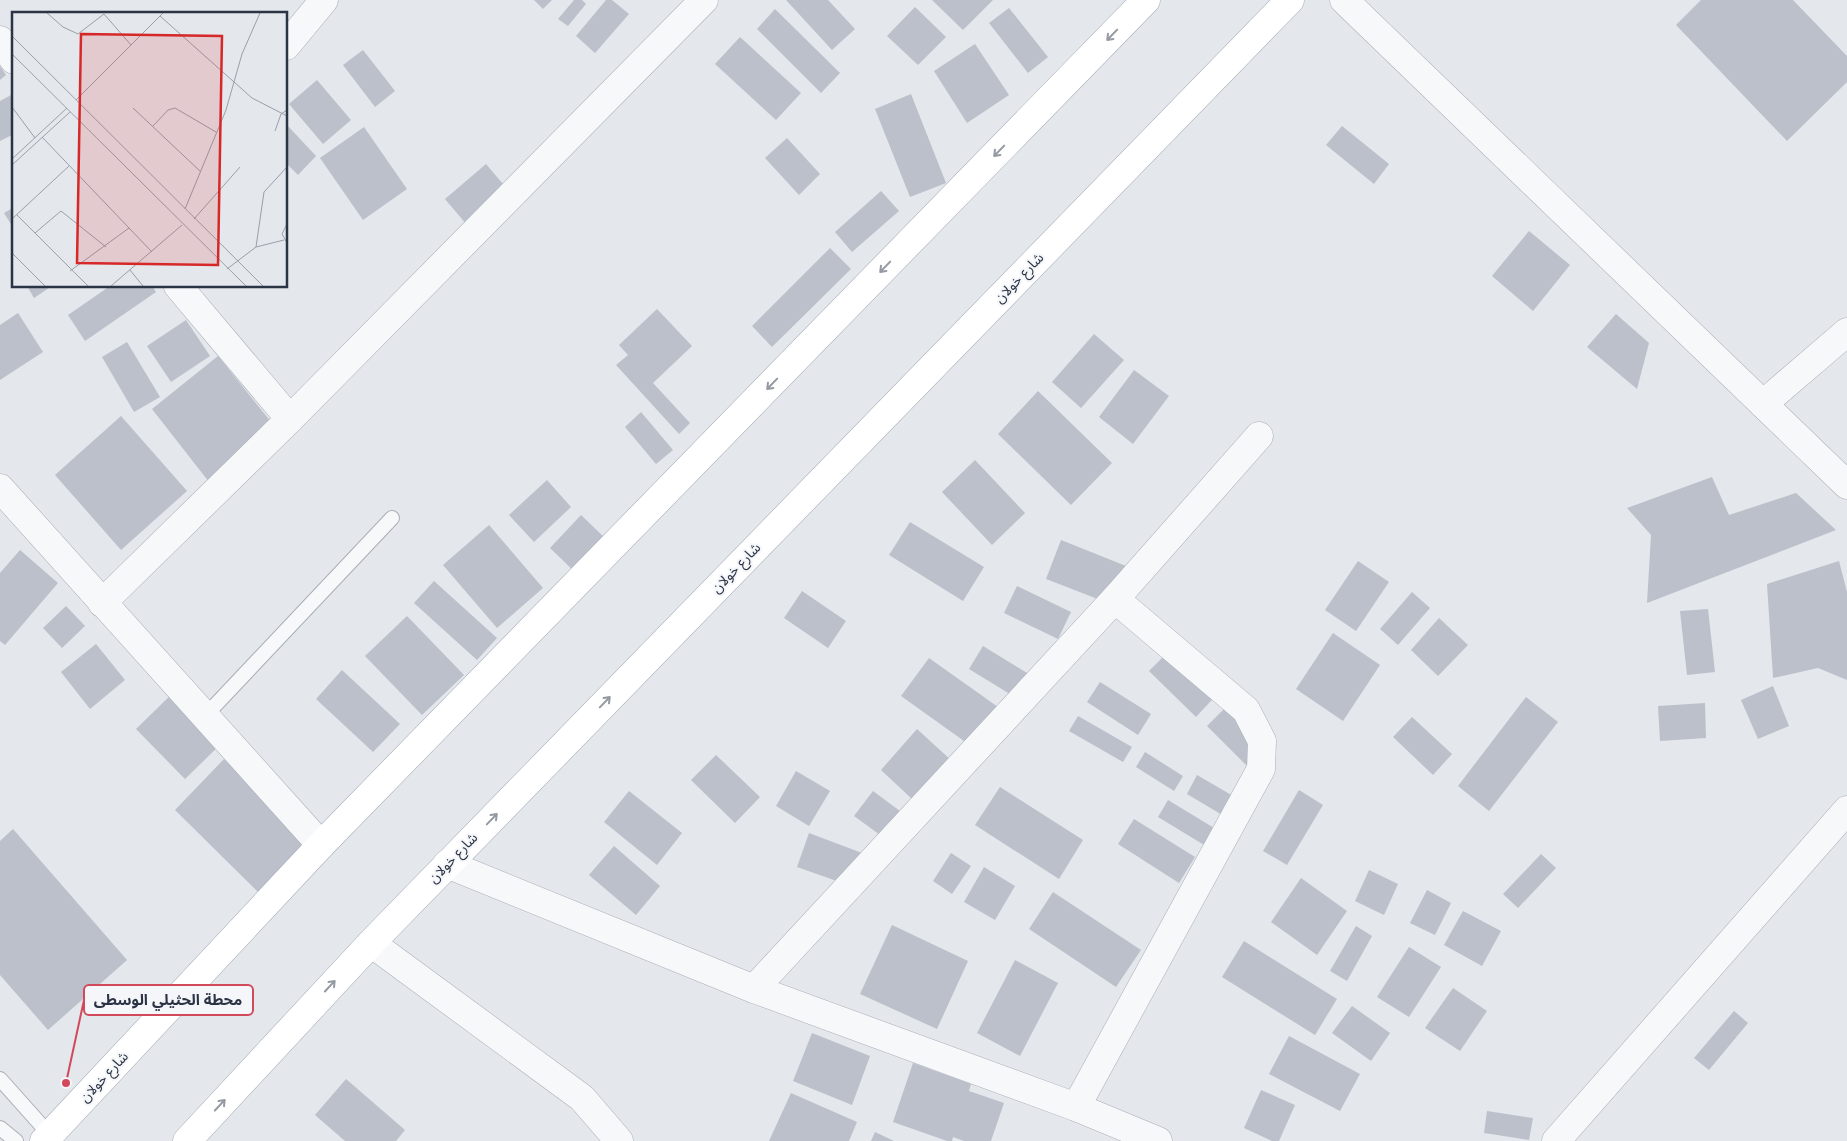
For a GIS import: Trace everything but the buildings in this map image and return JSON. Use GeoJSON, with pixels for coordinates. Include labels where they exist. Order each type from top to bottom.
{"type":"FeatureCollection","features":[{"type":"Feature","properties":{"kind":"main road","name":"شارع خولان"},"geometry":{"type":"LineString","coordinates":[[47,1138],[322,844],[1146,0]]}},
{"type":"Feature","properties":{"kind":"main road","name":"شارع خولان"},"geometry":{"type":"LineString","coordinates":[[187,1141],[447,864],[1290,0]]}},
{"type":"Feature","properties":{"kind":"street"},"geometry":{"type":"LineString","coordinates":[[288,44],[324,0]]}},
{"type":"Feature","properties":{"kind":"street"},"geometry":{"type":"LineString","coordinates":[[102,603],[290,419],[704,0]]}},
{"type":"Feature","properties":{"kind":"street"},"geometry":{"type":"LineString","coordinates":[[1344,0],[1847,485]]}},
{"type":"Feature","properties":{"kind":"street"},"geometry":{"type":"LineString","coordinates":[[0,40],[12,57]]}},
{"type":"Feature","properties":{"kind":"street"},"geometry":{"type":"LineString","coordinates":[[180,288],[290,419]]}},
{"type":"Feature","properties":{"kind":"street"},"geometry":{"type":"LineString","coordinates":[[1763,404],[1847,332]]}},
{"type":"Feature","properties":{"kind":"street"},"geometry":{"type":"LineString","coordinates":[[754,989],[1116,599],[1259,436]]}},
{"type":"Feature","properties":{"kind":"street"},"geometry":{"type":"LineString","coordinates":[[0,488],[322,844]]}},
{"type":"Feature","properties":{"kind":"street"},"geometry":{"type":"LineString","coordinates":[[1076,1107],[1261,769],[1262,740],[1246,710],[1116,599]]}},
{"type":"Feature","properties":{"kind":"street"},"geometry":{"type":"LineString","coordinates":[[1556,1141],[1847,810]]}},
{"type":"Feature","properties":{"kind":"street"},"geometry":{"type":"LineString","coordinates":[[447,864],[754,989],[1076,1107],[1158,1141]]}},
{"type":"Feature","properties":{"kind":"street"},"geometry":{"type":"LineString","coordinates":[[371,943],[582,1098],[619,1141]]}},
{"type":"Feature","properties":{"kind":"lane"},"geometry":{"type":"LineString","coordinates":[[206,716],[392,518]]}},
{"type":"Feature","properties":{"kind":"lane"},"geometry":{"type":"LineString","coordinates":[[0,1079],[47,1138]]}},
{"type":"Feature","properties":{"kind":"lane"},"geometry":{"type":"LineString","coordinates":[[0,1128],[16,1141]]}},
{"type":"Feature","properties":{"kind":"place","name":"محطة الحثيلي الوسطى"},"geometry":{"type":"Point","coordinates":[66,1083]}}]}
